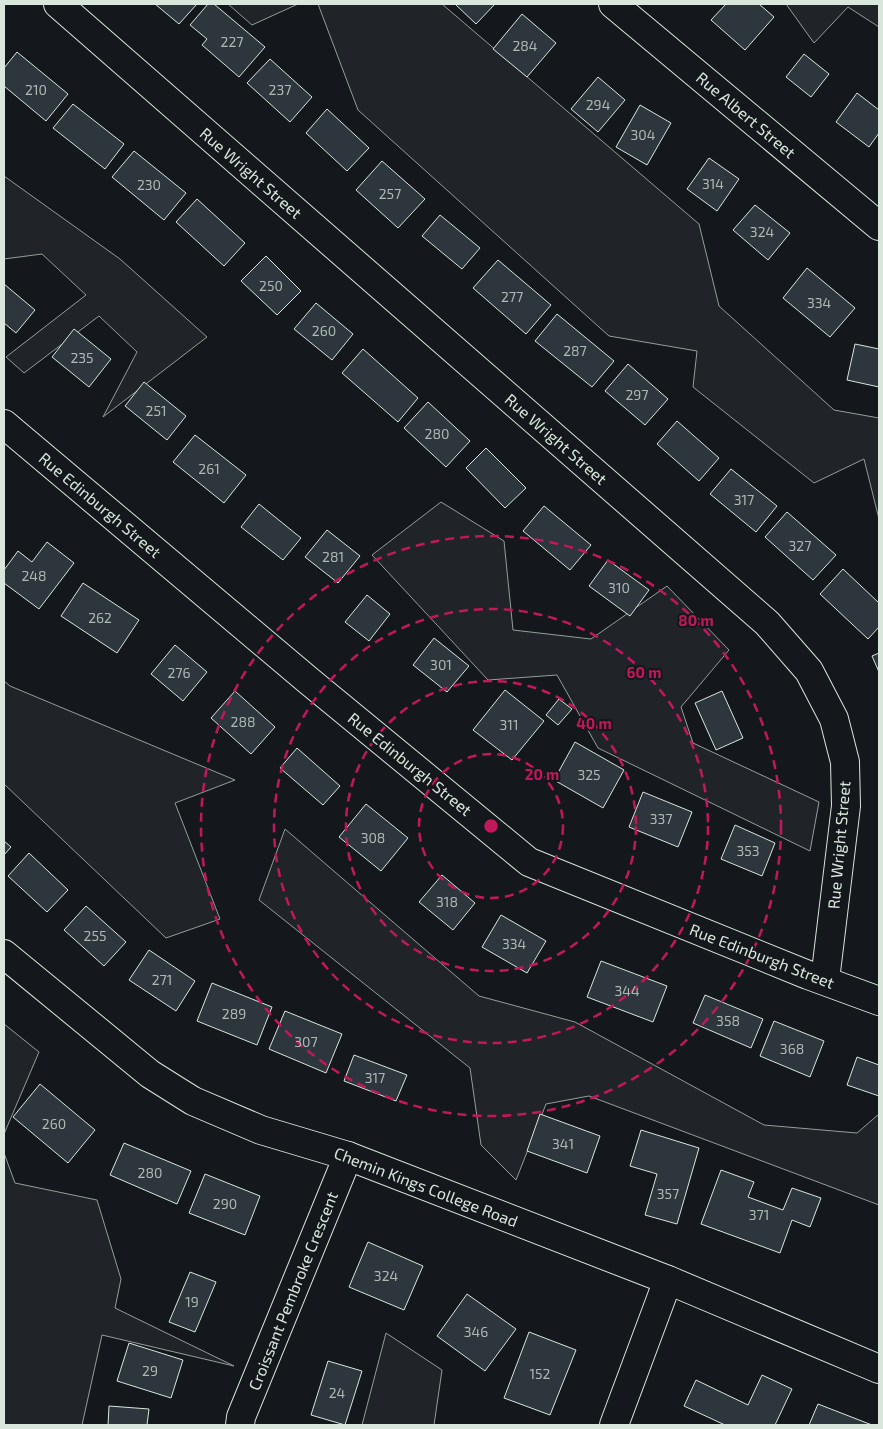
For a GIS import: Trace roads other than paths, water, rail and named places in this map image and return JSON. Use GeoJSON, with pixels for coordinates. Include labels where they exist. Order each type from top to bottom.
{"type":"FeatureCollection","features":[{"type":"Feature","properties":{"kind":"street","name":"Rue Wright Street"},"geometry":{"type":"LineString","coordinates":[[58,4],[766,623],[809,671],[834,719],[845,762],[846,806],[826,980]]}},
{"type":"Feature","properties":{"kind":"street","name":"Rue Albert Street"},"geometry":{"type":"LineString","coordinates":[[613,4],[879,226]]}},
{"type":"Feature","properties":{"kind":"street","name":"Rue Edinburgh Street"},"geometry":{"type":"LineString","coordinates":[[4,424],[309,681],[529,862],[808,975],[879,1001]]}},
{"type":"Feature","properties":{"kind":"street","name":"Chemin Kings College Road"},"geometry":{"type":"LineString","coordinates":[[4,954],[150,1074],[193,1101],[261,1130],[348,1156],[668,1280],[879,1369]]}},
{"type":"Feature","properties":{"kind":"street","name":"Croissant Pembroke Crescent"},"geometry":{"type":"LineString","coordinates":[[240,1425],[241,1417],[348,1156]]}},
{"type":"Feature","properties":{"kind":"street"},"geometry":{"type":"LineString","coordinates":[[614,1425],[668,1280]]}}]}
